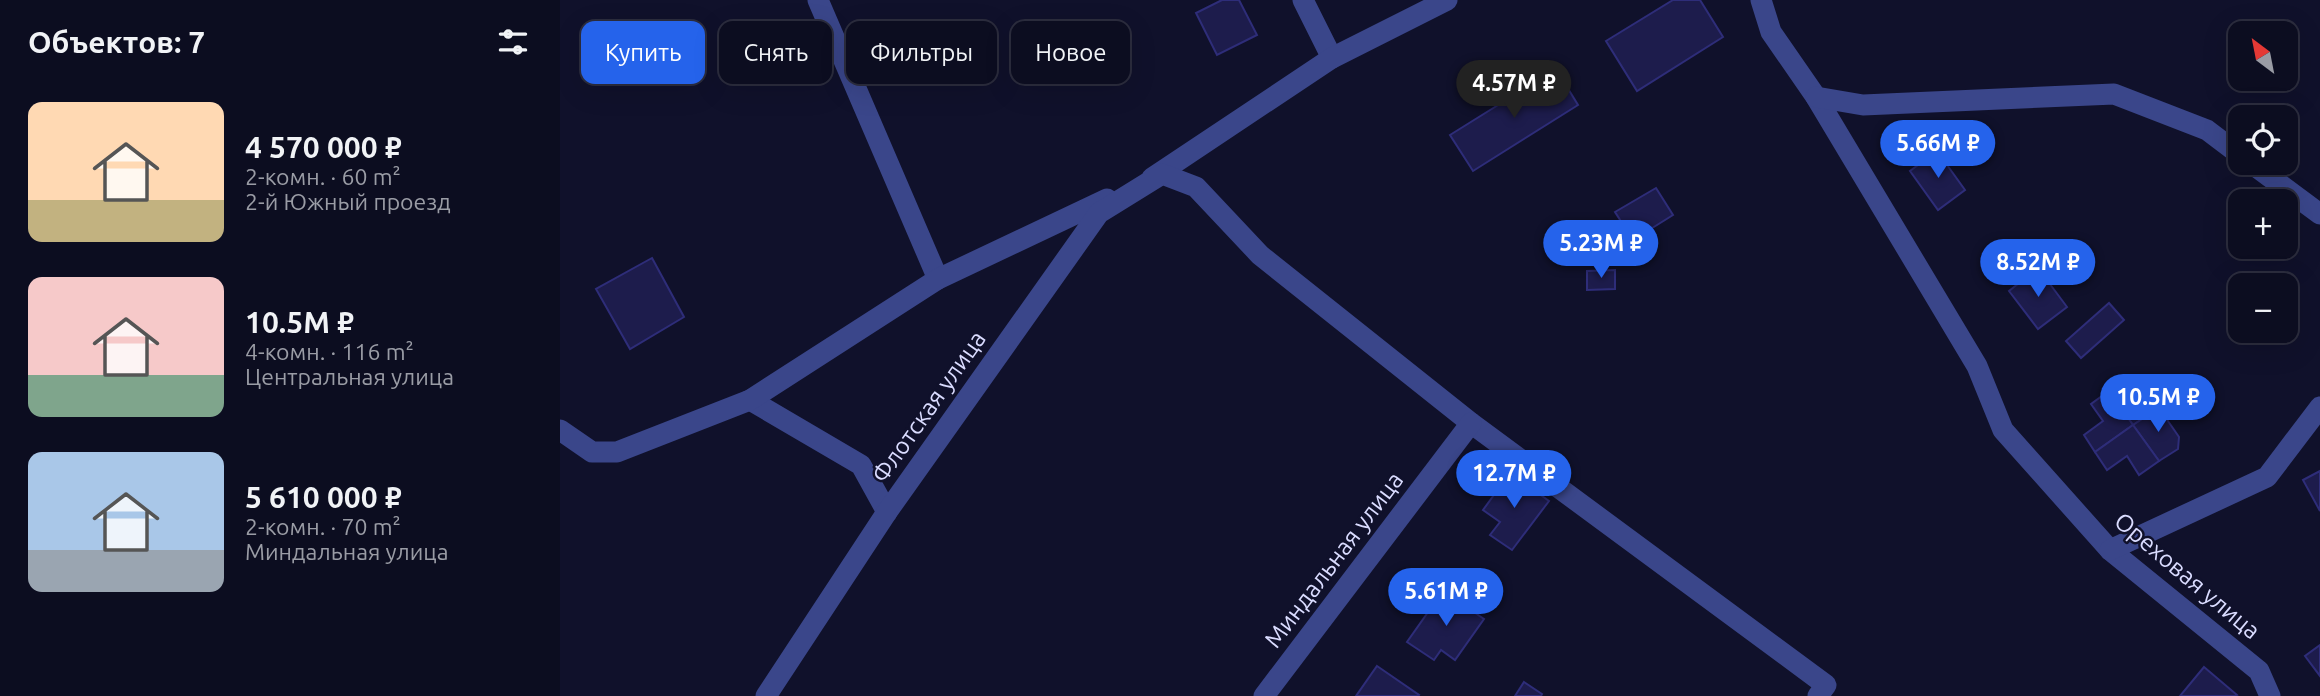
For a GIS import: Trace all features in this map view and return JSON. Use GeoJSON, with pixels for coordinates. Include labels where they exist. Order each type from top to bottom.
{"type":"FeatureCollection","features":[{"type":"Feature","properties":{"kind":"street"},"geometry":{"type":"LineString","coordinates":[[818,0],[938,279]]}},
{"type":"Feature","properties":{"kind":"street"},"geometry":{"type":"LineString","coordinates":[[1303,0],[1332,58]]}},
{"type":"Feature","properties":{"kind":"street"},"geometry":{"type":"LineString","coordinates":[[560,430],[592,452],[617,452],[750,401],[938,279],[1162,174],[1332,58],[1447,0]]}},
{"type":"Feature","properties":{"kind":"street","name":"Ореховая улица"},"geometry":{"type":"LineString","coordinates":[[1761,0],[1771,32],[1816,97],[1977,366],[2003,430],[2110,550],[2259,671],[2270,696]]}},
{"type":"Feature","properties":{"kind":"street"},"geometry":{"type":"LineString","coordinates":[[1816,97],[1863,105],[2114,94],[2207,130],[2228,146]]}},
{"type":"Feature","properties":{"kind":"street"},"geometry":{"type":"LineString","coordinates":[[1162,174],[1196,187],[1260,255],[1471,423],[1822,690]]}},
{"type":"Feature","properties":{"kind":"street","name":"Флотская улица"},"geometry":{"type":"LineString","coordinates":[[766,696],[887,512],[1099,213],[1162,174]]}},
{"type":"Feature","properties":{"kind":"street"},"geometry":{"type":"LineString","coordinates":[[2267,175],[2320,214]]}},
{"type":"Feature","properties":{"kind":"street"},"geometry":{"type":"LineString","coordinates":[[750,401],[861,465],[887,512]]}},
{"type":"Feature","properties":{"kind":"street"},"geometry":{"type":"LineString","coordinates":[[2110,550],[2267,477],[2320,407]]}},
{"type":"Feature","properties":{"kind":"street","name":"Миндальная улица"},"geometry":{"type":"LineString","coordinates":[[1264,696],[1471,423]]}},
{"type":"Feature","properties":{"kind":"building"},"geometry":{"type":"Polygon","coordinates":[[[1222,0],[1239,0],[1257,35],[1217,55],[1196,13],[1222,0]]]}},
{"type":"Feature","properties":{"kind":"building"},"geometry":{"type":"Polygon","coordinates":[[[1673,0],[1700,0],[1723,37],[1637,91],[1606,41],[1673,0]]]}},
{"type":"Feature","properties":{"kind":"building"},"geometry":{"type":"Polygon","coordinates":[[[1556,69],[1578,105],[1473,171],[1450,135],[1556,69]]]}},
{"type":"Feature","properties":{"kind":"building"},"geometry":{"type":"Polygon","coordinates":[[[1937,151],[1965,190],[1938,210],[1910,171],[1937,151]]]}},
{"type":"Feature","properties":{"kind":"building"},"geometry":{"type":"Polygon","coordinates":[[[1656,188],[1673,215],[1633,240],[1615,212],[1656,188]]]}},
{"type":"Feature","properties":{"kind":"building"},"geometry":{"type":"Polygon","coordinates":[[[652,258],[684,317],[630,349],[596,289],[652,258]]]}},
{"type":"Feature","properties":{"kind":"building"},"geometry":{"type":"Polygon","coordinates":[[[2038,268],[2067,307],[2038,329],[2009,291],[2038,268]]]}},
{"type":"Feature","properties":{"kind":"building"},"geometry":{"type":"Polygon","coordinates":[[[1615,270],[1615,289],[1587,290],[1587,271],[1615,270]]]}},
{"type":"Feature","properties":{"kind":"building"},"geometry":{"type":"Polygon","coordinates":[[[2109,303],[2124,320],[2081,358],[2066,341],[2109,303]]]}},
{"type":"Feature","properties":{"kind":"building"},"geometry":{"type":"Polygon","coordinates":[[[2129,377],[2139,380],[2159,408],[2133,425],[2109,391],[2129,377]]]}},
{"type":"Feature","properties":{"kind":"building"},"geometry":{"type":"Polygon","coordinates":[[[2109,391],[2133,425],[2095,452],[2084,435],[2103,421],[2091,404],[2109,391]]]}},
{"type":"Feature","properties":{"kind":"building"},"geometry":{"type":"Polygon","coordinates":[[[2159,408],[2179,437],[2178,449],[2159,461],[2133,425],[2159,408]]]}},
{"type":"Feature","properties":{"kind":"building"},"geometry":{"type":"Polygon","coordinates":[[[2133,425],[2159,461],[2139,475],[2127,456],[2107,470],[2095,452],[2133,425]]]}},
{"type":"Feature","properties":{"kind":"building"},"geometry":{"type":"Polygon","coordinates":[[[2320,471],[2320,511],[2303,480],[2320,471]]]}},
{"type":"Feature","properties":{"kind":"building"},"geometry":{"type":"Polygon","coordinates":[[[1510,473],[1549,501],[1512,550],[1490,535],[1500,522],[1483,510],[1510,473]]]}},
{"type":"Feature","properties":{"kind":"building"},"geometry":{"type":"Polygon","coordinates":[[[1443,591],[1484,619],[1455,660],[1441,650],[1434,660],[1407,642],[1443,591]]]}},
{"type":"Feature","properties":{"kind":"building"},"geometry":{"type":"Polygon","coordinates":[[[2320,645],[2320,676],[2305,656],[2320,645]]]}},
{"type":"Feature","properties":{"kind":"building"},"geometry":{"type":"Polygon","coordinates":[[[1377,666],[1419,695],[1356,696],[1377,666]]]}},
{"type":"Feature","properties":{"kind":"building"},"geometry":{"type":"Polygon","coordinates":[[[2204,667],[2237,695],[2180,696],[2204,667]]]}},
{"type":"Feature","properties":{"kind":"building"},"geometry":{"type":"Polygon","coordinates":[[[1524,682],[1542,694],[1541,696],[1515,696],[1524,682]]]}}]}
